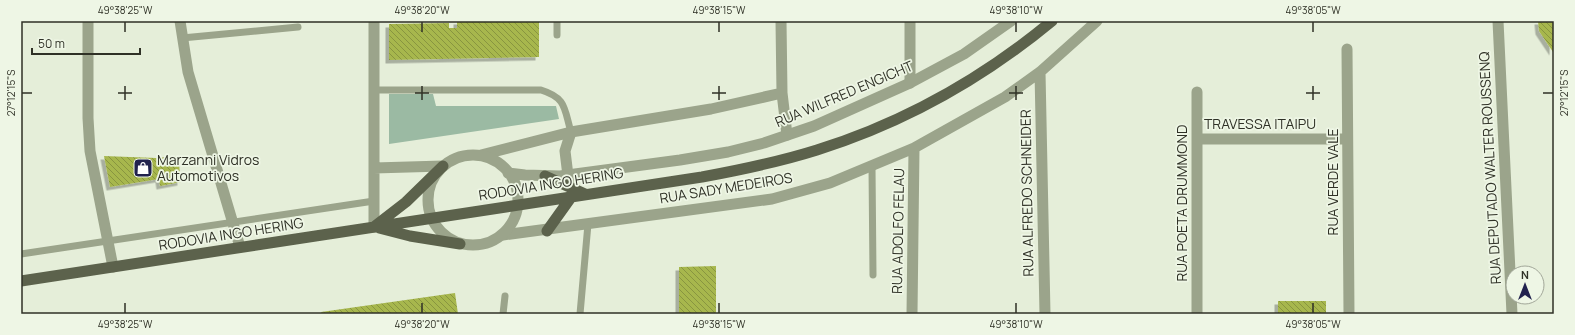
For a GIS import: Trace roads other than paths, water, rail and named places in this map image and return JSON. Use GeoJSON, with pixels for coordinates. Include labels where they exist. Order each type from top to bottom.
{"type":"FeatureCollection","features":[{"type":"Feature","properties":{"kind":"highway","name":"RODOVIA INGO HERING"},"geometry":{"type":"LineString","coordinates":[[21,281],[520,204],[571,192],[586,194],[746,169],[817,150],[854,137],[929,103],[968,82],[1000,62],[1052,21]]}},
{"type":"Feature","properties":{"kind":"highway"},"geometry":{"type":"LineString","coordinates":[[374,227],[406,202],[443,166]]}},
{"type":"Feature","properties":{"kind":"highway"},"geometry":{"type":"LineString","coordinates":[[545,176],[571,192],[546,231]]}},
{"type":"Feature","properties":{"kind":"highway"},"geometry":{"type":"LineString","coordinates":[[374,227],[410,236],[460,244]]}},
{"type":"Feature","properties":{"kind":"street"},"geometry":{"type":"LineString","coordinates":[[88,21],[88,118],[90,151],[112,267]]}},
{"type":"Feature","properties":{"kind":"street"},"geometry":{"type":"LineString","coordinates":[[180,21],[188,72],[240,247]]}},
{"type":"Feature","properties":{"kind":"street"},"geometry":{"type":"LineString","coordinates":[[374,21],[374,227]]}},
{"type":"Feature","properties":{"kind":"street"},"geometry":{"type":"LineString","coordinates":[[781,21],[782,93],[787,135]]}},
{"type":"Feature","properties":{"kind":"street"},"geometry":{"type":"LineString","coordinates":[[910,21],[910,83]]}},
{"type":"Feature","properties":{"kind":"street","name":"RUA WILFRED ENGICHT"},"geometry":{"type":"LineString","coordinates":[[508,173],[545,176],[687,159],[728,152],[787,135],[863,105],[910,83],[964,54],[1011,21]]}},
{"type":"Feature","properties":{"kind":"street","name":"RUA SADY MEDEIROS"},"geometry":{"type":"LineString","coordinates":[[503,236],[772,199],[830,183],[872,167],[914,148],[1005,97],[1040,72],[1097,21]]}},
{"type":"Feature","properties":{"kind":"street","name":"RUA DEPUTADO WALTER ROUSSENQ"},"geometry":{"type":"LineString","coordinates":[[1498,21],[1512,314]]}},
{"type":"Feature","properties":{"kind":"street","name":"RUA VERDE VALE"},"geometry":{"type":"LineString","coordinates":[[1347,49],[1349,314]]}},
{"type":"Feature","properties":{"kind":"street","name":"RUA ALFREDO SCHNEIDER"},"geometry":{"type":"LineString","coordinates":[[1040,72],[1045,314]]}},
{"type":"Feature","properties":{"kind":"street","name":"RUA POETA DRUMMOND"},"geometry":{"type":"LineString","coordinates":[[1197,92],[1198,314]]}},
{"type":"Feature","properties":{"kind":"street"},"geometry":{"type":"LineString","coordinates":[[481,155],[494,161],[508,173],[517,190],[520,204],[514,222],[503,236],[483,245],[460,244],[443,234],[432,218],[428,200],[432,181],[443,166],[461,156],[481,155],[571,132],[711,109],[782,93]]}},
{"type":"Feature","properties":{"kind":"street"},"geometry":{"type":"LineString","coordinates":[[571,132],[565,151],[571,192]]}},
{"type":"Feature","properties":{"kind":"street","name":"TRAVESSA ITAIPU"},"geometry":{"type":"LineString","coordinates":[[1197,139],[1348,139]]}},
{"type":"Feature","properties":{"kind":"street","name":"RUA ADOLFO FELAU"},"geometry":{"type":"LineString","coordinates":[[912,314],[914,148]]}},
{"type":"Feature","properties":{"kind":"street"},"geometry":{"type":"LineString","coordinates":[[374,168],[443,166]]}},
{"type":"Feature","properties":{"kind":"lane"},"geometry":{"type":"LineString","coordinates":[[557,21],[557,35]]}},
{"type":"Feature","properties":{"kind":"lane"},"geometry":{"type":"LineString","coordinates":[[182,38],[298,27]]}},
{"type":"Feature","properties":{"kind":"lane"},"geometry":{"type":"LineString","coordinates":[[374,90],[540,90],[554,94],[562,101],[571,132]]}},
{"type":"Feature","properties":{"kind":"lane"},"geometry":{"type":"LineString","coordinates":[[872,167],[873,275]]}},
{"type":"Feature","properties":{"kind":"lane"},"geometry":{"type":"LineString","coordinates":[[21,254],[374,201]]}},
{"type":"Feature","properties":{"kind":"lane"},"geometry":{"type":"LineString","coordinates":[[580,314],[588,224]]}},
{"type":"Feature","properties":{"kind":"lane"},"geometry":{"type":"LineString","coordinates":[[503,314],[505,296]]}},
{"type":"Feature","properties":{"kind":"place","name":"Marzanni Vidros Automotivos"},"geometry":{"type":"Point","coordinates":[143,168]}}]}
